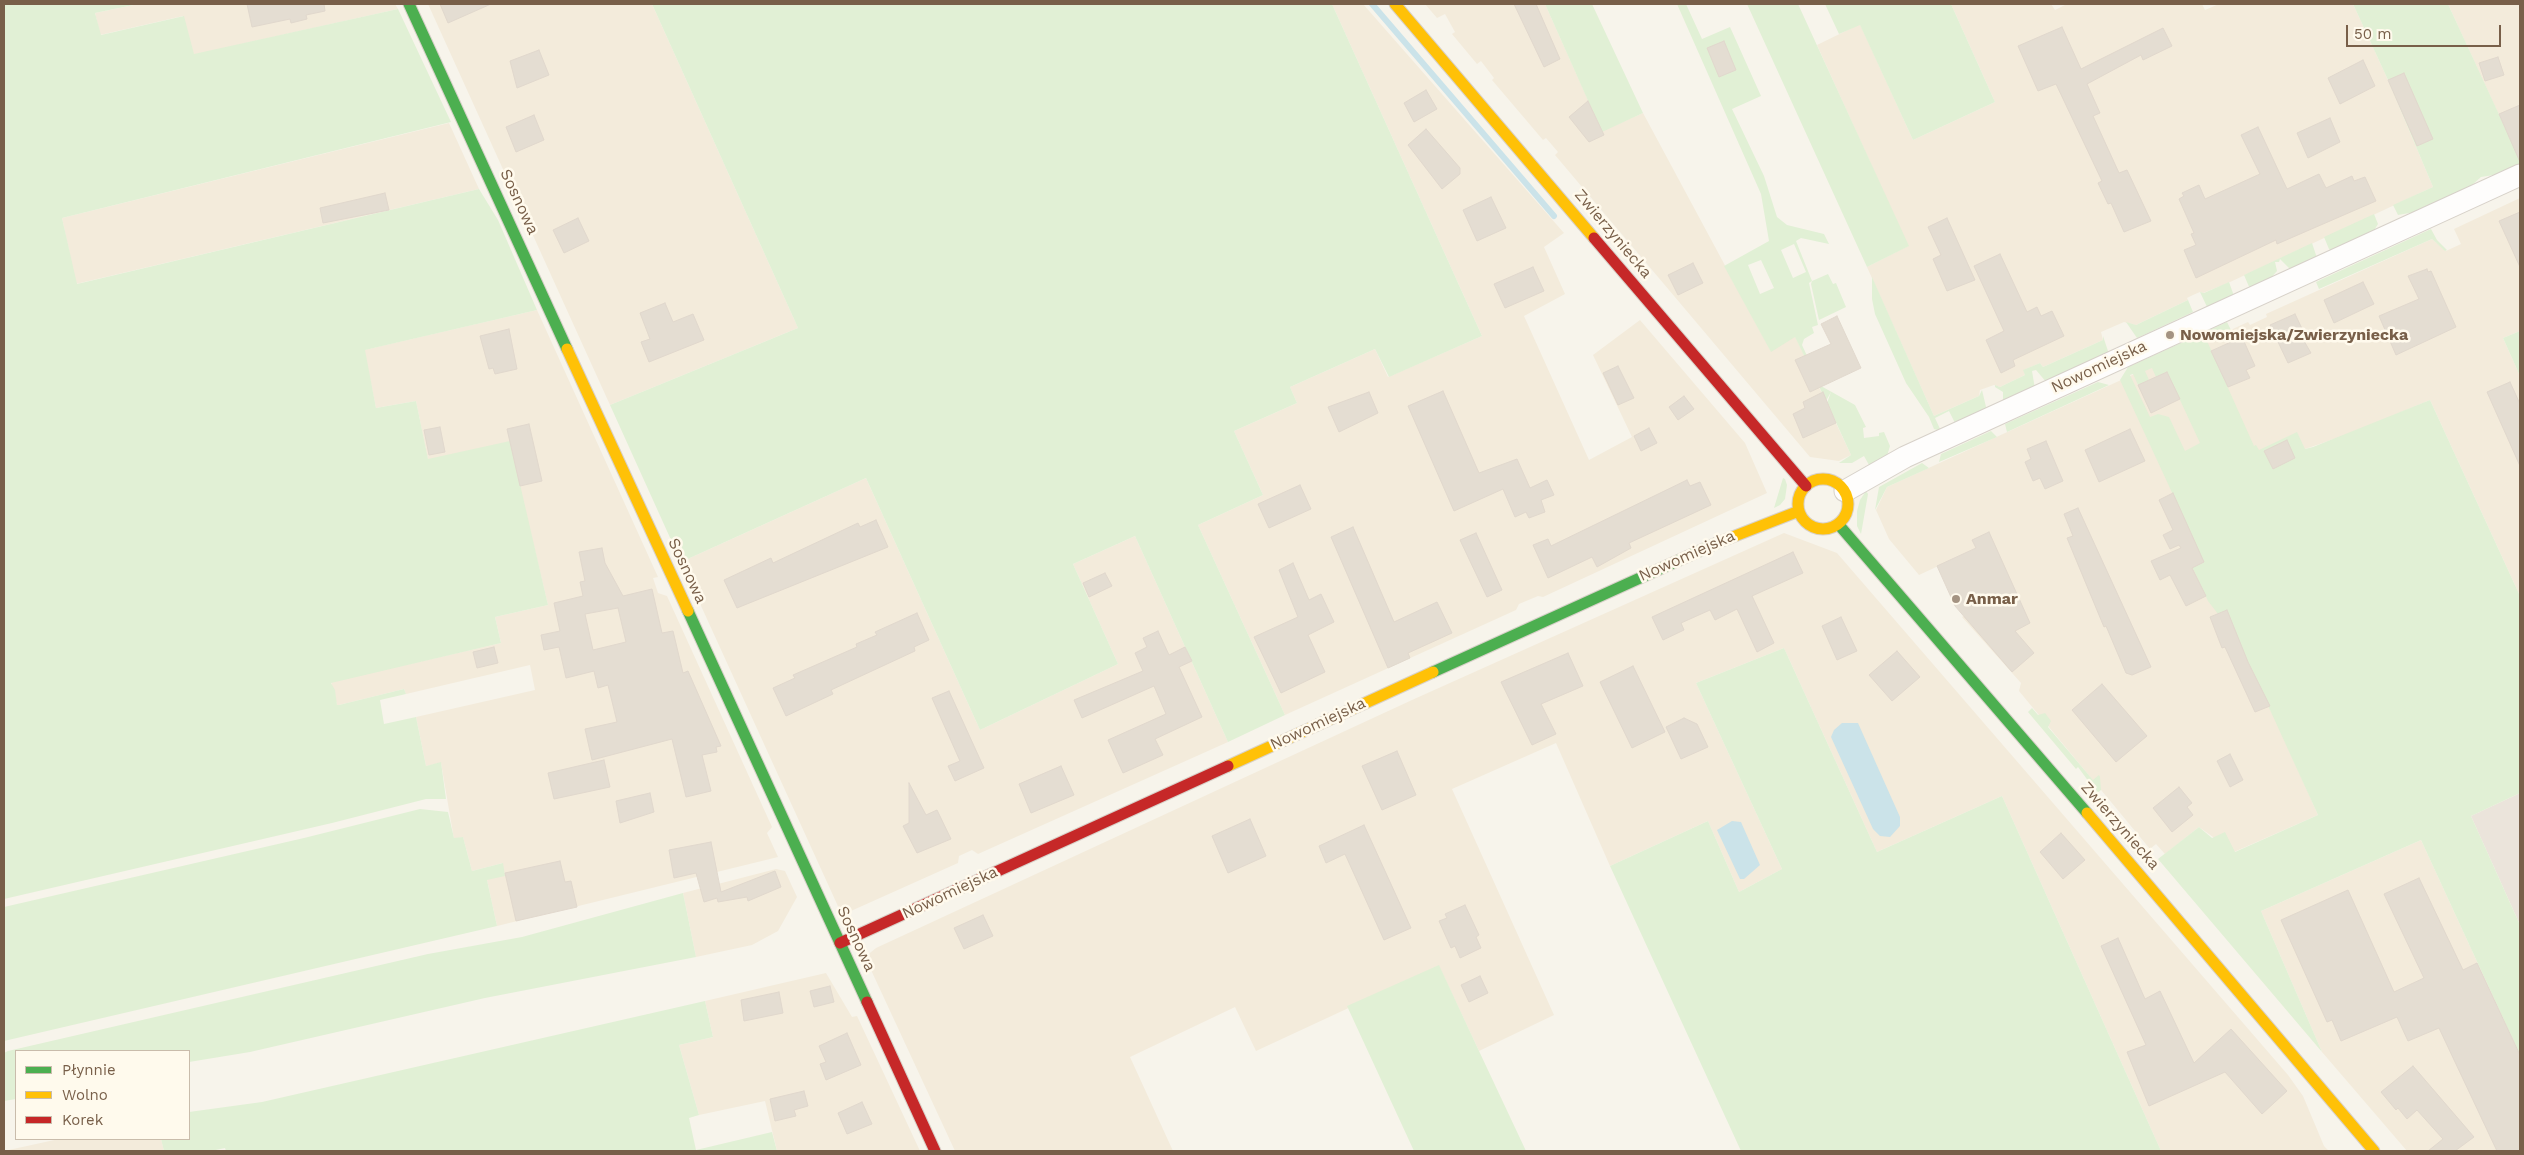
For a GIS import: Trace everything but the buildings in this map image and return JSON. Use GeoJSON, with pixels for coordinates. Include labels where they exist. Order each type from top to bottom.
{"type":"FeatureCollection","features":[{"type":"Feature","properties":{"kind":"street","name":"Sosnowa"},"geometry":{"type":"LineString","coordinates":[[409,4],[935,1151]]}},
{"type":"Feature","properties":{"kind":"street","name":"Zwierzyniecka"},"geometry":{"type":"LineString","coordinates":[[1395,4],[1806,486]]}},
{"type":"Feature","properties":{"kind":"street","name":"Nowomiejska"},"geometry":{"type":"LineString","coordinates":[[1845,491],[1904,457],[2520,175]]}},
{"type":"Feature","properties":{"kind":"street"},"geometry":{"type":"LineString","coordinates":[[1828,480],[1835,482],[1845,491],[1848,510],[1839,524],[1825,530],[1817,529],[1804,522],[1799,512],[1798,500],[1806,486],[1812,481],[1828,480]]}},
{"type":"Feature","properties":{"kind":"street","name":"Nowomiejska"},"geometry":{"type":"LineString","coordinates":[[840,943],[1682,558],[1799,512]]}},
{"type":"Feature","properties":{"kind":"street","name":"Zwierzyniecka"},"geometry":{"type":"LineString","coordinates":[[1839,524],[2173,913],[2374,1151]]}},
{"type":"Feature","properties":{"kind":"shaded area"},"geometry":{"type":"Polygon","coordinates":[[[138,4],[395,4],[398,9],[193,55],[183,16],[100,35],[95,13],[138,4]]]}},
{"type":"Feature","properties":{"kind":"shaded area"},"geometry":{"type":"Polygon","coordinates":[[[428,4],[652,4],[798,328],[610,405],[428,4]]]}},
{"type":"Feature","properties":{"kind":"shaded area"},"geometry":{"type":"Polygon","coordinates":[[[1332,4],[1363,4],[1564,233],[1544,247],[1565,294],[1524,316],[1589,460],[1632,437],[1593,355],[1640,320],[1745,443],[1767,493],[1543,597],[1538,596],[1519,604],[1516,610],[1285,715],[1198,525],[1263,495],[1234,431],[1297,403],[1290,387],[1375,349],[1388,377],[1482,336],[1332,4]]]}},
{"type":"Feature","properties":{"kind":"shaded area"},"geometry":{"type":"Polygon","coordinates":[[[1425,4],[1545,4],[1602,131],[1643,113],[1771,351],[1795,336],[1851,455],[1839,461],[1810,457],[1555,155],[1558,152],[1546,138],[1543,140],[1492,80],[1494,78],[1481,61],[1477,64],[1452,34],[1455,32],[1445,14],[1437,18],[1425,4]]]}},
{"type":"Feature","properties":{"kind":"shaded area"},"geometry":{"type":"Polygon","coordinates":[[[1951,4],[2051,4],[2055,10],[2067,4],[2202,4],[2205,10],[2219,4],[2353,4],[2388,80],[2433,187],[2228,283],[2193,295],[2187,298],[2188,300],[2136,325],[2124,322],[2101,332],[2103,340],[2043,367],[2040,363],[2024,370],[2025,375],[2000,387],[1994,385],[1980,390],[1979,396],[1934,416],[1867,267],[1908,246],[1817,45],[1860,24],[1913,140],[1995,102],[1951,4]]]}},
{"type":"Feature","properties":{"kind":"shaded area"},"geometry":{"type":"Polygon","coordinates":[[[2448,4],[2520,4],[2520,147],[2515,150],[2448,4]]]}},
{"type":"Feature","properties":{"kind":"shaded area"},"geometry":{"type":"Polygon","coordinates":[[[449,123],[479,189],[76,284],[62,218],[449,123]]]}},
{"type":"Feature","properties":{"kind":"shaded area"},"geometry":{"type":"Polygon","coordinates":[[[2520,198],[2520,331],[2503,338],[2520,376],[2520,596],[2430,400],[2349,434],[2305,449],[2270,706],[2318,815],[2234,852],[2199,827],[2165,854],[2156,844],[2150,849],[2019,691],[2021,683],[1962,617],[2000,591],[1992,541],[1919,575],[1889,539],[1876,510],[1887,487],[2248,322],[2250,325],[2267,317],[2266,314],[2432,239],[2446,251],[2461,244],[2454,229],[2520,198]]]}},
{"type":"Feature","properties":{"kind":"shaded area"},"geometry":{"type":"Polygon","coordinates":[[[537,310],[658,577],[653,578],[658,593],[667,596],[772,827],[767,833],[778,857],[497,926],[487,880],[503,863],[472,871],[463,837],[454,839],[441,763],[426,766],[416,717],[535,690],[530,665],[406,694],[404,689],[339,705],[337,705],[331,682],[501,643],[495,617],[548,605],[529,526],[428,460],[416,401],[376,408],[364,350],[537,310]]]}},
{"type":"Feature","properties":{"kind":"shaded area"},"geometry":{"type":"Polygon","coordinates":[[[866,478],[980,730],[1118,664],[1073,564],[1135,536],[1228,742],[978,854],[972,850],[959,856],[958,863],[842,915],[681,562],[866,478]]]}},
{"type":"Feature","properties":{"kind":"shaded area"},"geometry":{"type":"Polygon","coordinates":[[[1784,533],[1837,553],[2288,1075],[2303,1096],[2324,1146],[2329,1151],[2161,1151],[2002,796],[1877,852],[1784,648],[1696,683],[1782,869],[1739,892],[1708,821],[1610,866],[1556,743],[1452,789],[1554,1015],[1479,1051],[1439,966],[1256,1051],[1235,1007],[1130,1057],[1173,1151],[955,1151],[865,957],[876,948],[1412,700],[1784,533]]]}},
{"type":"Feature","properties":{"kind":"shaded area"},"geometry":{"type":"Polygon","coordinates":[[[2520,793],[2520,925],[2471,816],[2520,793]]]}},
{"type":"Feature","properties":{"kind":"shaded area"},"geometry":{"type":"Polygon","coordinates":[[[2421,840],[2520,1055],[2520,1151],[2407,1151],[2322,1052],[2261,911],[2421,840]]]}},
{"type":"Feature","properties":{"kind":"shaded area"},"geometry":{"type":"Polygon","coordinates":[[[776,869],[785,871],[797,897],[778,931],[752,945],[696,957],[683,893],[776,869]]]}},
{"type":"Feature","properties":{"kind":"shaded area"},"geometry":{"type":"Polygon","coordinates":[[[826,973],[852,1017],[857,1016],[920,1151],[777,1151],[765,1101],[699,1115],[679,1045],[713,1037],[705,1001],[826,973]]]}},
{"type":"Feature","properties":{"kind":"shaded area"},"geometry":{"type":"Polygon","coordinates":[[[54,1140],[161,1140],[164,1151],[4,1151],[54,1140]]]}},
{"type":"Feature","properties":{"kind":"green space"},"geometry":{"type":"Polygon","coordinates":[[[4,4],[138,4],[95,13],[101,35],[184,16],[194,54],[398,9],[451,122],[62,218],[77,284],[479,189],[498,220],[537,310],[365,350],[376,408],[416,401],[428,459],[510,441],[548,605],[495,617],[501,643],[331,683],[335,690],[337,705],[404,689],[406,694],[380,700],[384,724],[416,717],[426,766],[441,762],[446,799],[426,799],[332,823],[4,899],[4,4]]]}},
{"type":"Feature","properties":{"kind":"green space"},"geometry":{"type":"Polygon","coordinates":[[[652,4],[1332,4],[1482,336],[1389,377],[1375,349],[1290,387],[1297,403],[1234,431],[1263,495],[1198,525],[1285,715],[1228,742],[1135,536],[1073,564],[1118,664],[980,730],[866,478],[681,562],[610,405],[798,328],[652,4]]]}},
{"type":"Feature","properties":{"kind":"green space"},"geometry":{"type":"Polygon","coordinates":[[[1545,4],[1592,4],[1643,113],[1602,132],[1545,4]]]}},
{"type":"Feature","properties":{"kind":"green space"},"geometry":{"type":"Polygon","coordinates":[[[1677,4],[1686,4],[1702,39],[1730,27],[1761,96],[1732,109],[1764,176],[1777,217],[1787,225],[1824,234],[1829,244],[1801,238],[1796,241],[1812,281],[1809,283],[1818,325],[1812,327],[1814,333],[1804,339],[1802,345],[1821,386],[1855,405],[1866,427],[1863,428],[1864,438],[1879,436],[1879,433],[1884,432],[1890,446],[1887,456],[1869,465],[1864,456],[1852,463],[1839,463],[1851,455],[1827,403],[1831,392],[1826,401],[1795,337],[1771,352],[1724,266],[1769,241],[1761,194],[1677,4]],[[1794,244],[1781,250],[1793,278],[1806,272],[1794,244]],[[1761,260],[1748,265],[1760,294],[1774,288],[1761,260]]]}},
{"type":"Feature","properties":{"kind":"green space"},"geometry":{"type":"Polygon","coordinates":[[[1747,4],[1798,4],[1909,246],[1867,267],[1747,4]]]}},
{"type":"Feature","properties":{"kind":"green space"},"geometry":{"type":"Polygon","coordinates":[[[1825,4],[1951,4],[1995,102],[1913,140],[1860,25],[1839,34],[1825,4]]]}},
{"type":"Feature","properties":{"kind":"green space"},"geometry":{"type":"Polygon","coordinates":[[[2353,4],[2448,4],[2515,149],[2520,147],[2520,165],[2500,174],[2481,177],[2472,185],[2415,212],[2398,215],[2393,205],[2433,187],[2388,80],[2353,4]]]}},
{"type":"Feature","properties":{"kind":"green space"},"geometry":{"type":"Polygon","coordinates":[[[2374,214],[2378,224],[2373,232],[2332,251],[2329,249],[2324,237],[2374,214]]]}},
{"type":"Feature","properties":{"kind":"green space"},"geometry":{"type":"Polygon","coordinates":[[[2431,229],[2437,240],[2447,250],[2445,251],[2432,239],[2319,289],[2316,282],[2431,229]]]}},
{"type":"Feature","properties":{"kind":"green space"},"geometry":{"type":"Polygon","coordinates":[[[2312,243],[2317,258],[2291,270],[2280,259],[2279,262],[2275,262],[2277,271],[2270,279],[2250,289],[2244,275],[2312,243]]]}},
{"type":"Feature","properties":{"kind":"green space"},"geometry":{"type":"Polygon","coordinates":[[[1828,274],[1833,284],[1836,283],[1846,307],[1819,320],[1811,284],[1812,281],[1828,274]]]}},
{"type":"Feature","properties":{"kind":"green space"},"geometry":{"type":"Polygon","coordinates":[[[1872,277],[1934,416],[1979,396],[1982,390],[1987,411],[1956,425],[1949,411],[1935,418],[1941,431],[1934,429],[1929,417],[1906,383],[1875,314],[1872,299],[1872,277]]]}},
{"type":"Feature","properties":{"kind":"green space"},"geometry":{"type":"Polygon","coordinates":[[[2229,282],[2234,296],[2208,309],[2200,292],[2204,293],[2229,282]]]}},
{"type":"Feature","properties":{"kind":"green space"},"geometry":{"type":"Polygon","coordinates":[[[2188,300],[2193,312],[2137,338],[2126,322],[2136,325],[2188,300]]]}},
{"type":"Feature","properties":{"kind":"green space"},"geometry":{"type":"Polygon","coordinates":[[[2227,322],[2231,330],[2207,341],[2254,446],[2256,445],[2259,450],[2297,432],[2305,449],[2313,447],[2430,400],[2520,596],[2520,793],[2471,816],[2520,925],[2520,1055],[2421,840],[2261,911],[2322,1052],[2158,859],[2199,827],[2212,838],[2225,832],[2235,852],[2318,815],[2244,653],[2227,610],[2218,614],[2208,601],[2183,547],[2193,538],[2120,380],[2128,367],[2227,322]],[[2152,368],[2145,371],[2149,380],[2138,385],[2133,374],[2130,375],[2150,417],[2158,414],[2169,417],[2185,451],[2200,443],[2167,372],[2156,377],[2152,368]]]}},
{"type":"Feature","properties":{"kind":"green space"},"geometry":{"type":"Polygon","coordinates":[[[2520,331],[2520,376],[2503,338],[2520,331]]]}},
{"type":"Feature","properties":{"kind":"green space"},"geometry":{"type":"Polygon","coordinates":[[[2103,336],[2109,354],[2047,383],[2036,370],[2032,371],[2035,389],[2006,402],[2003,399],[2003,392],[1995,387],[1995,385],[2000,387],[2025,375],[2023,370],[2040,363],[2043,367],[2103,340],[2103,336]]]}},
{"type":"Feature","properties":{"kind":"green space"},"geometry":{"type":"Polygon","coordinates":[[[2098,382],[2109,385],[2007,432],[2005,424],[2098,382]]]}},
{"type":"Feature","properties":{"kind":"green space"},"geometry":{"type":"Polygon","coordinates":[[[1991,431],[1997,437],[1939,462],[1941,454],[1991,431]]]}},
{"type":"Feature","properties":{"kind":"green space"},"geometry":{"type":"Polygon","coordinates":[[[1922,463],[1929,468],[1887,487],[1875,510],[1879,487],[1922,463]]]}},
{"type":"Feature","properties":{"kind":"green space"},"geometry":{"type":"Polygon","coordinates":[[[1783,478],[1787,485],[1785,499],[1774,508],[1783,478]]]}},
{"type":"Feature","properties":{"kind":"green space"},"geometry":{"type":"Polygon","coordinates":[[[1866,491],[1868,494],[1861,534],[1857,526],[1857,511],[1860,500],[1866,491]]]}},
{"type":"Feature","properties":{"kind":"green space"},"geometry":{"type":"Polygon","coordinates":[[[1784,648],[1877,852],[2002,796],[2161,1151],[1741,1151],[1610,866],[1708,821],[1739,892],[1782,869],[1696,683],[1784,648]]]}},
{"type":"Feature","properties":{"kind":"green space"},"geometry":{"type":"Polygon","coordinates":[[[2032,708],[2038,715],[2045,713],[2051,721],[2048,727],[2093,780],[2099,775],[2101,790],[2097,793],[2078,767],[2076,769],[2028,712],[2032,708]]]}},
{"type":"Feature","properties":{"kind":"green space"},"geometry":{"type":"Polygon","coordinates":[[[420,809],[448,812],[454,838],[463,837],[472,871],[503,863],[505,876],[487,880],[497,926],[4,1041],[4,907],[304,838],[420,809]]]}},
{"type":"Feature","properties":{"kind":"green space"},"geometry":{"type":"Polygon","coordinates":[[[683,893],[696,957],[485,998],[250,1052],[190,1062],[190,1050],[15,1050],[15,1099],[4,1101],[4,1053],[8,1051],[428,954],[522,937],[683,893]]]}},
{"type":"Feature","properties":{"kind":"green space"},"geometry":{"type":"Polygon","coordinates":[[[1439,965],[1526,1151],[1414,1151],[1347,1006],[1439,965]]]}},
{"type":"Feature","properties":{"kind":"green space"},"geometry":{"type":"Polygon","coordinates":[[[705,1001],[713,1037],[679,1045],[699,1115],[689,1118],[696,1150],[772,1132],[777,1151],[226,1151],[225,1148],[211,1151],[164,1151],[161,1140],[190,1140],[190,1112],[262,1102],[705,1001]]]}},
{"type":"Feature","properties":{"kind":"water"},"geometry":{"type":"Polygon","coordinates":[[[1842,723],[1858,723],[1900,817],[1900,826],[1890,837],[1880,836],[1873,829],[1831,737],[1834,730],[1842,723]]]}},
{"type":"Feature","properties":{"kind":"water"},"geometry":{"type":"Polygon","coordinates":[[[1732,821],[1741,822],[1760,865],[1744,879],[1740,879],[1717,830],[1732,821]]]}},
{"type":"Feature","properties":{"kind":"waterway"},"geometry":{"type":"LineString","coordinates":[[1372,4],[1554,216]]}},
{"type":"Feature","properties":{"kind":"traffic: fast"},"geometry":{"type":"LineString","coordinates":[[409,4],[567,349]]}},
{"type":"Feature","properties":{"kind":"traffic: fast"},"geometry":{"type":"LineString","coordinates":[[1839,525],[2087,813]]}},
{"type":"Feature","properties":{"kind":"traffic: fast"},"geometry":{"type":"LineString","coordinates":[[1433,672],[1717,543]]}},
{"type":"Feature","properties":{"kind":"traffic: fast"},"geometry":{"type":"LineString","coordinates":[[688,611],[867,1002]]}},
{"type":"Feature","properties":{"kind":"traffic: slow"},"geometry":{"type":"LineString","coordinates":[[1395,4],[1594,238]]}},
{"type":"Feature","properties":{"kind":"traffic: slow"},"geometry":{"type":"LineString","coordinates":[[567,349],[688,611]]}},
{"type":"Feature","properties":{"kind":"traffic: slow"},"geometry":{"type":"LineString","coordinates":[[1818,479],[1828,479],[1841,486],[1848,499],[1848,504],[1848,509],[1841,522],[1828,529],[1818,529],[1809,525],[1802,518],[1798,509],[1798,499],[1802,490],[1809,483],[1818,479]]}},
{"type":"Feature","properties":{"kind":"traffic: slow"},"geometry":{"type":"LineString","coordinates":[[1717,543],[1799,511]]}},
{"type":"Feature","properties":{"kind":"traffic: slow"},"geometry":{"type":"LineString","coordinates":[[1228,766],[1433,672]]}},
{"type":"Feature","properties":{"kind":"traffic: slow"},"geometry":{"type":"LineString","coordinates":[[2087,813],[2374,1151]]}},
{"type":"Feature","properties":{"kind":"traffic: jam"},"geometry":{"type":"LineString","coordinates":[[1594,238],[1806,486]]}},
{"type":"Feature","properties":{"kind":"traffic: jam"},"geometry":{"type":"LineString","coordinates":[[840,943],[1228,766]]}},
{"type":"Feature","properties":{"kind":"traffic: jam"},"geometry":{"type":"LineString","coordinates":[[867,1002],[935,1151]]}},
{"type":"Feature","properties":{"kind":"place","name":"Nowomiejska/Zwierzyniecka"},"geometry":{"type":"Point","coordinates":[2170,335]}},
{"type":"Feature","properties":{"kind":"place","name":"Anmar"},"geometry":{"type":"Point","coordinates":[1956,599]}}]}
